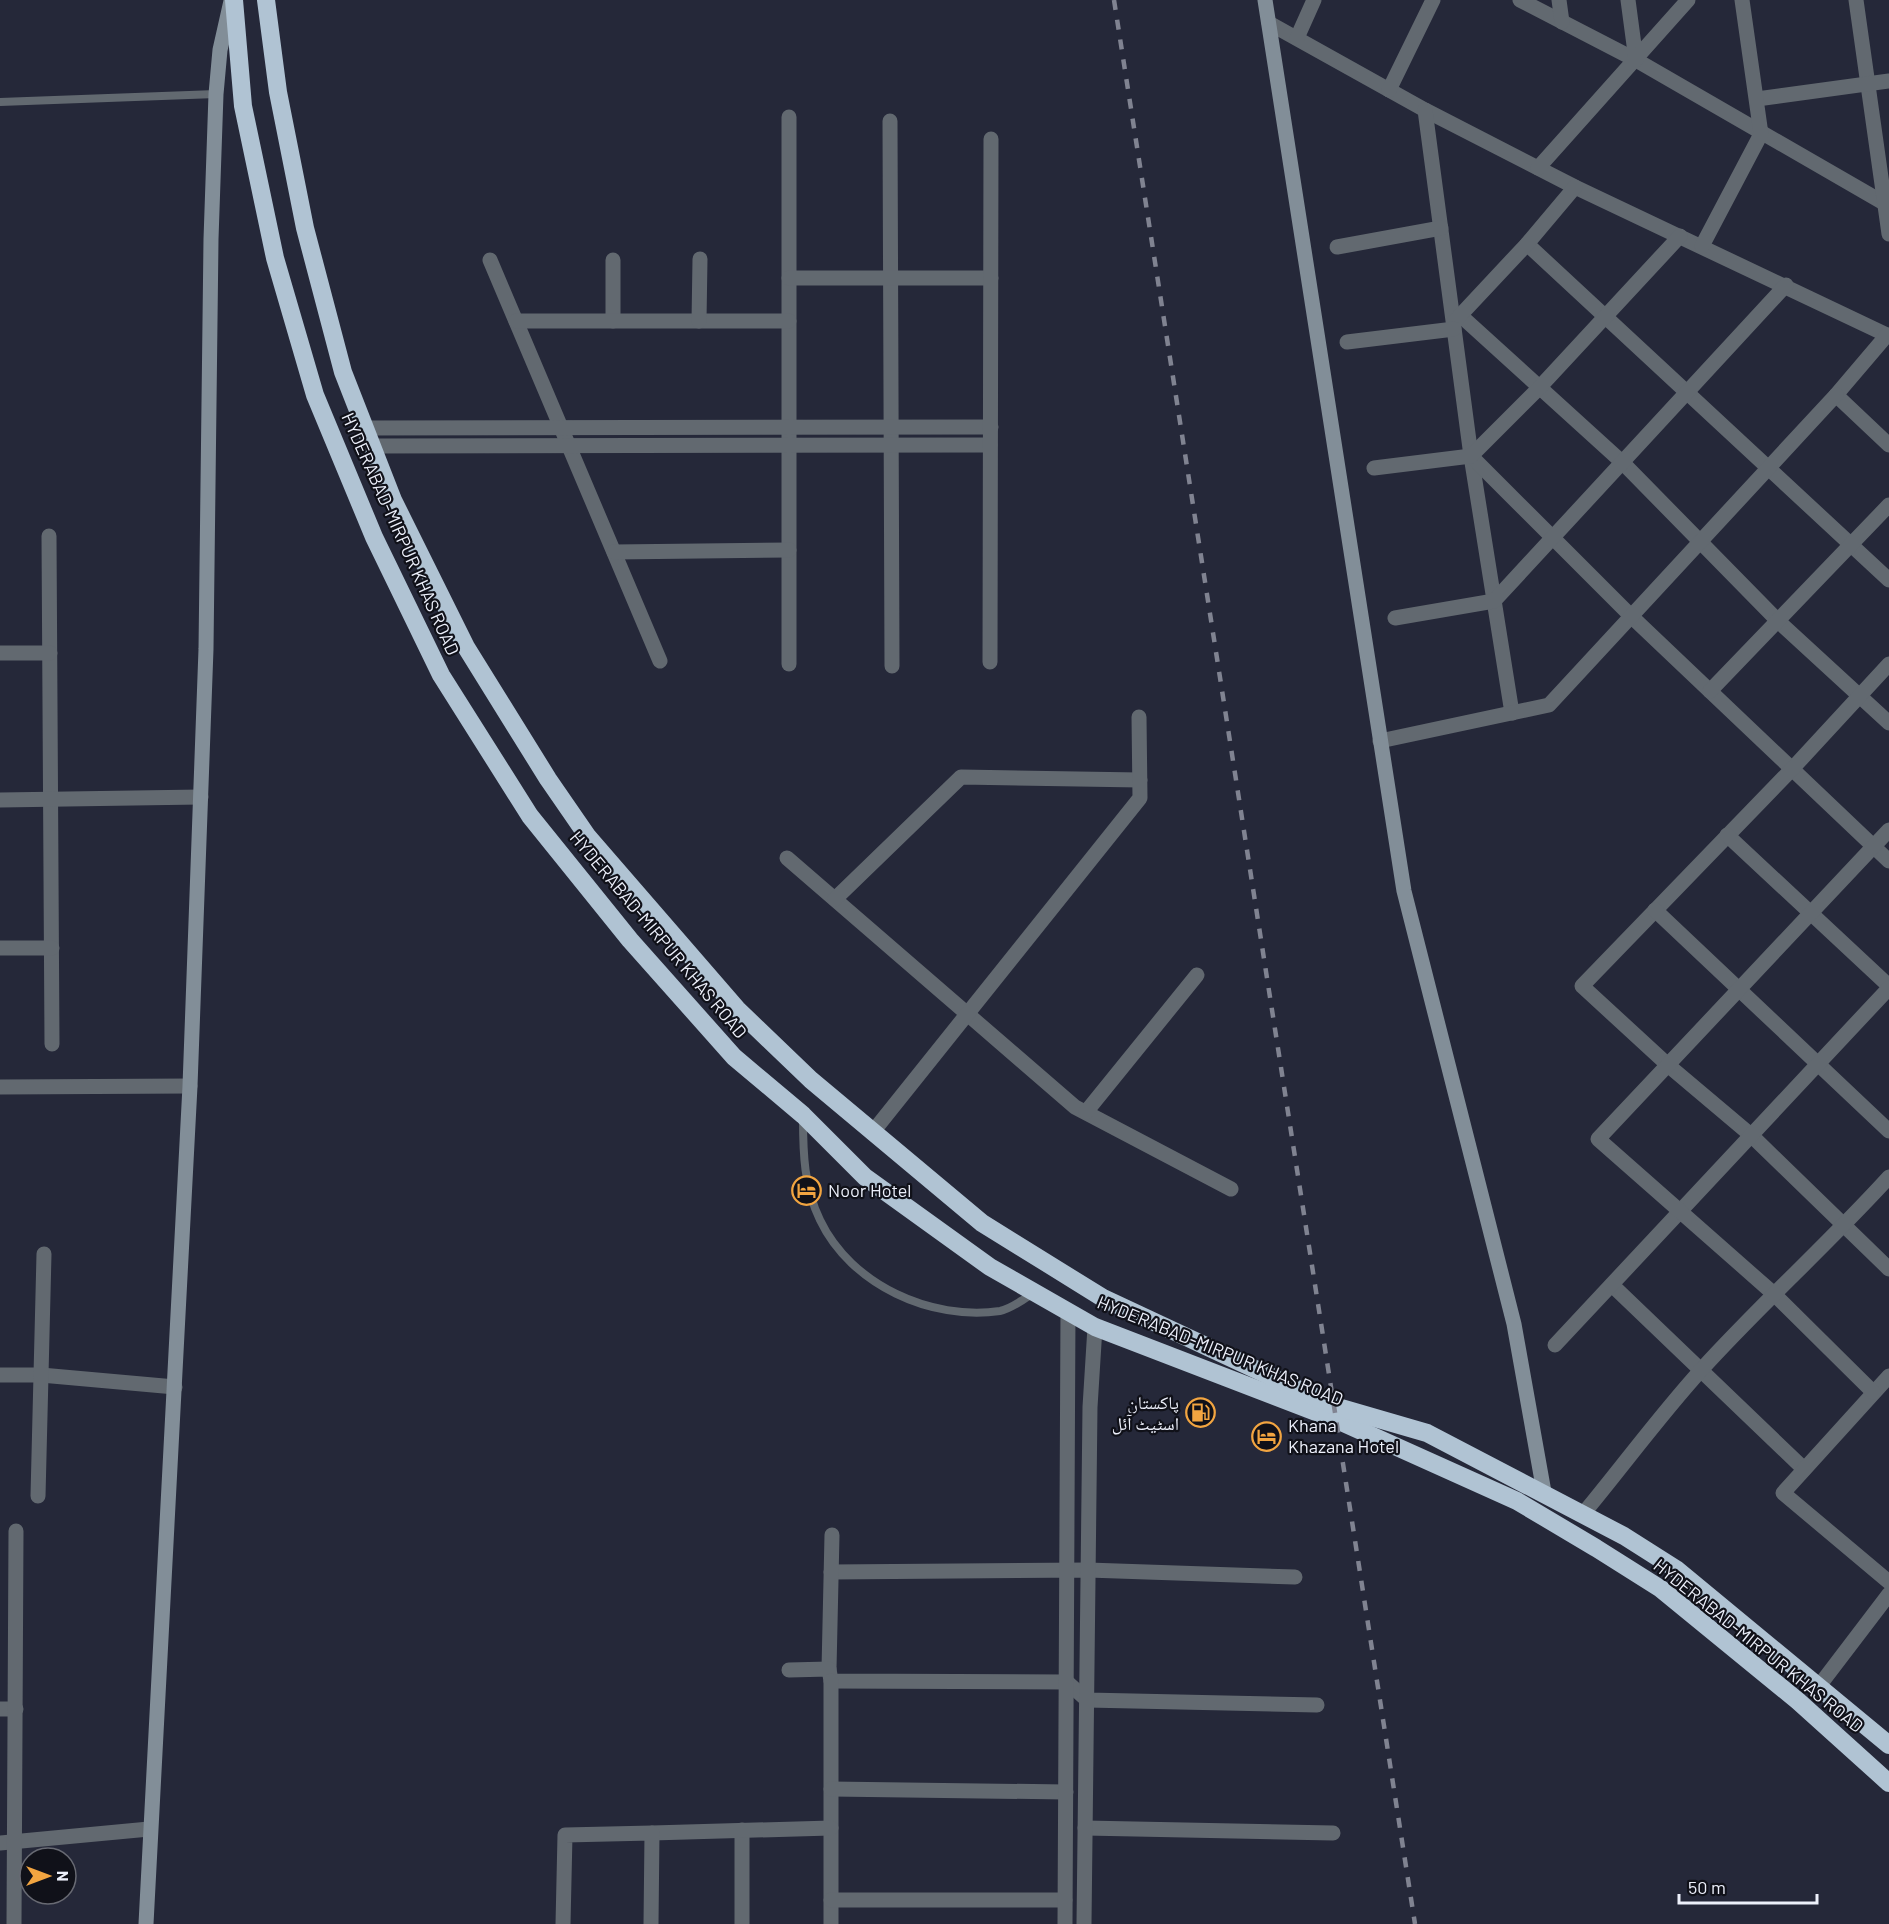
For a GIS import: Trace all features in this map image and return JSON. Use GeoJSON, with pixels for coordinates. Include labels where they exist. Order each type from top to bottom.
{"type":"FeatureCollection","features":[{"type":"Feature","properties":{"kind":"highway","name":"HYDERABAD-MIRPUR KHAS ROAD"},"geometry":{"type":"LineString","coordinates":[[233,0],[243,106],[275,258],[315,395],[374,537],[441,675],[530,816],[630,940],[734,1057],[803,1115],[865,1177],[990,1267],[1095,1327],[1336,1420],[1517,1501],[1660,1589],[1798,1701],[1889,1783]]}},
{"type":"Feature","properties":{"kind":"highway","name":"HYDERABAD-MIRPUR KHAS ROAD"},"geometry":{"type":"LineString","coordinates":[[266,0],[278,92],[305,228],[343,372],[393,500],[465,647],[548,779],[588,837],[737,1009],[811,1080],[982,1223],[1103,1298],[1334,1406],[1427,1433],[1583,1514],[1676,1569],[1889,1745]]}},
{"type":"Feature","properties":{"kind":"main road"},"geometry":{"type":"LineString","coordinates":[[146,1924],[149,1829],[190,1086],[201,797],[216,94],[220,50],[233,0]]}},
{"type":"Feature","properties":{"kind":"main road"},"geometry":{"type":"LineString","coordinates":[[1265,0],[1404,891],[1514,1324],[1544,1492]]}},
{"type":"Feature","properties":{"kind":"street"},"geometry":{"type":"LineString","coordinates":[[1297,38],[1314,0]]}},
{"type":"Feature","properties":{"kind":"street"},"geometry":{"type":"LineString","coordinates":[[1389,90],[1433,0]]}},
{"type":"Feature","properties":{"kind":"street"},"geometry":{"type":"LineString","coordinates":[[1520,0],[1636,60],[1886,204]]}},
{"type":"Feature","properties":{"kind":"street"},"geometry":{"type":"LineString","coordinates":[[1559,0],[1562,22]]}},
{"type":"Feature","properties":{"kind":"street"},"geometry":{"type":"LineString","coordinates":[[1628,0],[1636,60]]}},
{"type":"Feature","properties":{"kind":"street"},"geometry":{"type":"LineString","coordinates":[[1538,168],[1688,0]]}},
{"type":"Feature","properties":{"kind":"street"},"geometry":{"type":"LineString","coordinates":[[1702,246],[1761,134],[1742,0]]}},
{"type":"Feature","properties":{"kind":"street"},"geometry":{"type":"LineString","coordinates":[[1856,0],[1889,234]]}},
{"type":"Feature","properties":{"kind":"street"},"geometry":{"type":"LineString","coordinates":[[1269,23],[1425,110],[1575,187],[1888,335],[1836,395],[1549,705],[1380,741]]}},
{"type":"Feature","properties":{"kind":"street"},"geometry":{"type":"LineString","coordinates":[[1757,99],[1889,81]]}},
{"type":"Feature","properties":{"kind":"street"},"geometry":{"type":"LineString","coordinates":[[1425,110],[1456,322],[1471,456],[1512,713]]}},
{"type":"Feature","properties":{"kind":"street"},"geometry":{"type":"LineString","coordinates":[[789,117],[789,664]]}},
{"type":"Feature","properties":{"kind":"street"},"geometry":{"type":"LineString","coordinates":[[890,122],[892,666]]}},
{"type":"Feature","properties":{"kind":"street"},"geometry":{"type":"LineString","coordinates":[[990,662],[991,139]]}},
{"type":"Feature","properties":{"kind":"street"},"geometry":{"type":"LineString","coordinates":[[1347,342],[1456,322],[1575,187]]}},
{"type":"Feature","properties":{"kind":"street"},"geometry":{"type":"LineString","coordinates":[[1337,247],[1441,228]]}},
{"type":"Feature","properties":{"kind":"street"},"geometry":{"type":"LineString","coordinates":[[1374,468],[1471,456],[1539,388],[1680,236]]}},
{"type":"Feature","properties":{"kind":"street"},"geometry":{"type":"LineString","coordinates":[[1527,244],[1767,468],[1829,521],[1850,545],[1889,580]]}},
{"type":"Feature","properties":{"kind":"street"},"geometry":{"type":"LineString","coordinates":[[699,321],[700,259]]}},
{"type":"Feature","properties":{"kind":"street"},"geometry":{"type":"LineString","coordinates":[[490,260],[660,661]]}},
{"type":"Feature","properties":{"kind":"street"},"geometry":{"type":"LineString","coordinates":[[613,260],[613,321]]}},
{"type":"Feature","properties":{"kind":"street"},"geometry":{"type":"LineString","coordinates":[[789,278],[991,278]]}},
{"type":"Feature","properties":{"kind":"street"},"geometry":{"type":"LineString","coordinates":[[1395,618],[1494,601],[1786,285]]}},
{"type":"Feature","properties":{"kind":"street"},"geometry":{"type":"LineString","coordinates":[[516,321],[789,321]]}},
{"type":"Feature","properties":{"kind":"street"},"geometry":{"type":"LineString","coordinates":[[1456,322],[1539,388],[1623,464],[1778,621],[1889,723]]}},
{"type":"Feature","properties":{"kind":"street"},"geometry":{"type":"LineString","coordinates":[[1836,395],[1889,445]]}},
{"type":"Feature","properties":{"kind":"street"},"geometry":{"type":"LineString","coordinates":[[365,428],[991,427]]}},
{"type":"Feature","properties":{"kind":"street"},"geometry":{"type":"LineString","coordinates":[[372,446],[990,445]]}},
{"type":"Feature","properties":{"kind":"street"},"geometry":{"type":"LineString","coordinates":[[1471,456],[1631,616],[1889,861]]}},
{"type":"Feature","properties":{"kind":"street"},"geometry":{"type":"LineString","coordinates":[[1710,691],[1889,505]]}},
{"type":"Feature","properties":{"kind":"street"},"geometry":{"type":"LineString","coordinates":[[49,536],[52,1044]]}},
{"type":"Feature","properties":{"kind":"street"},"geometry":{"type":"LineString","coordinates":[[614,552],[789,550]]}},
{"type":"Feature","properties":{"kind":"street"},"geometry":{"type":"LineString","coordinates":[[0,652],[50,653]]}},
{"type":"Feature","properties":{"kind":"street"},"geometry":{"type":"LineString","coordinates":[[1889,664],[1792,770],[1582,986],[1668,1066],[1752,1136],[1889,1269]]}},
{"type":"Feature","properties":{"kind":"street"},"geometry":{"type":"LineString","coordinates":[[872,1132],[1140,798],[1139,717]]}},
{"type":"Feature","properties":{"kind":"street"},"geometry":{"type":"LineString","coordinates":[[835,899],[961,777],[1140,780]]}},
{"type":"Feature","properties":{"kind":"street"},"geometry":{"type":"LineString","coordinates":[[0,800],[201,797]]}},
{"type":"Feature","properties":{"kind":"street"},"geometry":{"type":"LineString","coordinates":[[1873,1392],[1774,1294],[1598,1139],[1889,830]]}},
{"type":"Feature","properties":{"kind":"street"},"geometry":{"type":"LineString","coordinates":[[1555,1345],[1889,987],[1728,836]]}},
{"type":"Feature","properties":{"kind":"street"},"geometry":{"type":"LineString","coordinates":[[787,858],[1075,1107],[1231,1189]]}},
{"type":"Feature","properties":{"kind":"street"},"geometry":{"type":"LineString","coordinates":[[1655,910],[1889,1131]]}},
{"type":"Feature","properties":{"kind":"street"},"geometry":{"type":"LineString","coordinates":[[0,948],[52,948]]}},
{"type":"Feature","properties":{"kind":"street"},"geometry":{"type":"LineString","coordinates":[[1086,1112],[1197,975]]}},
{"type":"Feature","properties":{"kind":"street"},"geometry":{"type":"LineString","coordinates":[[0,1087],[190,1086]]}},
{"type":"Feature","properties":{"kind":"street"},"geometry":{"type":"LineString","coordinates":[[1583,1514],[1700,1371],[1774,1294],[1845,1226],[1889,1177]]}},
{"type":"Feature","properties":{"kind":"street"},"geometry":{"type":"LineString","coordinates":[[38,1496],[44,1254]]}},
{"type":"Feature","properties":{"kind":"street"},"geometry":{"type":"LineString","coordinates":[[1612,1285],[1804,1469]]}},
{"type":"Feature","properties":{"kind":"street"},"geometry":{"type":"LineString","coordinates":[[1065,1924],[1068,1311]]}},
{"type":"Feature","properties":{"kind":"street"},"geometry":{"type":"LineString","coordinates":[[1084,1924],[1090,1407],[1095,1327]]}},
{"type":"Feature","properties":{"kind":"street"},"geometry":{"type":"LineString","coordinates":[[0,1375],[41,1375],[175,1387]]}},
{"type":"Feature","properties":{"kind":"street"},"geometry":{"type":"LineString","coordinates":[[1889,1376],[1783,1493],[1889,1582]]}},
{"type":"Feature","properties":{"kind":"street"},"geometry":{"type":"LineString","coordinates":[[14,1924],[7,1843],[16,1709],[16,1531]]}},
{"type":"Feature","properties":{"kind":"street"},"geometry":{"type":"LineString","coordinates":[[831,1924],[832,1535]]}},
{"type":"Feature","properties":{"kind":"street"},"geometry":{"type":"LineString","coordinates":[[831,1572],[1088,1570],[1295,1577]]}},
{"type":"Feature","properties":{"kind":"street"},"geometry":{"type":"LineString","coordinates":[[1819,1686],[1889,1594]]}},
{"type":"Feature","properties":{"kind":"street"},"geometry":{"type":"LineString","coordinates":[[789,1670],[830,1675],[1067,1682],[1086,1700],[1317,1705]]}},
{"type":"Feature","properties":{"kind":"street"},"geometry":{"type":"LineString","coordinates":[[0,1709],[16,1709]]}},
{"type":"Feature","properties":{"kind":"street"},"geometry":{"type":"LineString","coordinates":[[831,1790],[1066,1792]]}},
{"type":"Feature","properties":{"kind":"street"},"geometry":{"type":"LineString","coordinates":[[563,1924],[565,1835],[831,1828]]}},
{"type":"Feature","properties":{"kind":"street"},"geometry":{"type":"LineString","coordinates":[[1085,1828],[1333,1833]]}},
{"type":"Feature","properties":{"kind":"street"},"geometry":{"type":"LineString","coordinates":[[7,1843],[149,1829]]}},
{"type":"Feature","properties":{"kind":"street"},"geometry":{"type":"LineString","coordinates":[[742,1830],[742,1924]]}},
{"type":"Feature","properties":{"kind":"street"},"geometry":{"type":"LineString","coordinates":[[651,1924],[652,1833]]}},
{"type":"Feature","properties":{"kind":"street"},"geometry":{"type":"LineString","coordinates":[[831,1900],[1065,1900]]}},
{"type":"Feature","properties":{"kind":"lane"},"geometry":{"type":"LineString","coordinates":[[0,102],[216,94]]}},
{"type":"Feature","properties":{"kind":"lane"},"geometry":{"type":"LineString","coordinates":[[803,1115],[803,1169],[820,1221],[852,1265],[896,1296],[948,1312],[1002,1311],[1036,1292]]}},
{"type":"Feature","properties":{"kind":"railway"},"geometry":{"type":"LineString","coordinates":[[1114,0],[1415,1924]]}},
{"type":"Feature","properties":{"kind":"place","name":"Noor Hotel"},"geometry":{"type":"Point","coordinates":[807,1191]}},
{"type":"Feature","properties":{"kind":"place","name":"پاکستان اسٹیٹ آئل"},"geometry":{"type":"Point","coordinates":[1200,1413]}},
{"type":"Feature","properties":{"kind":"place","name":"Khana Khazana Hotel"},"geometry":{"type":"Point","coordinates":[1267,1436]}}]}
